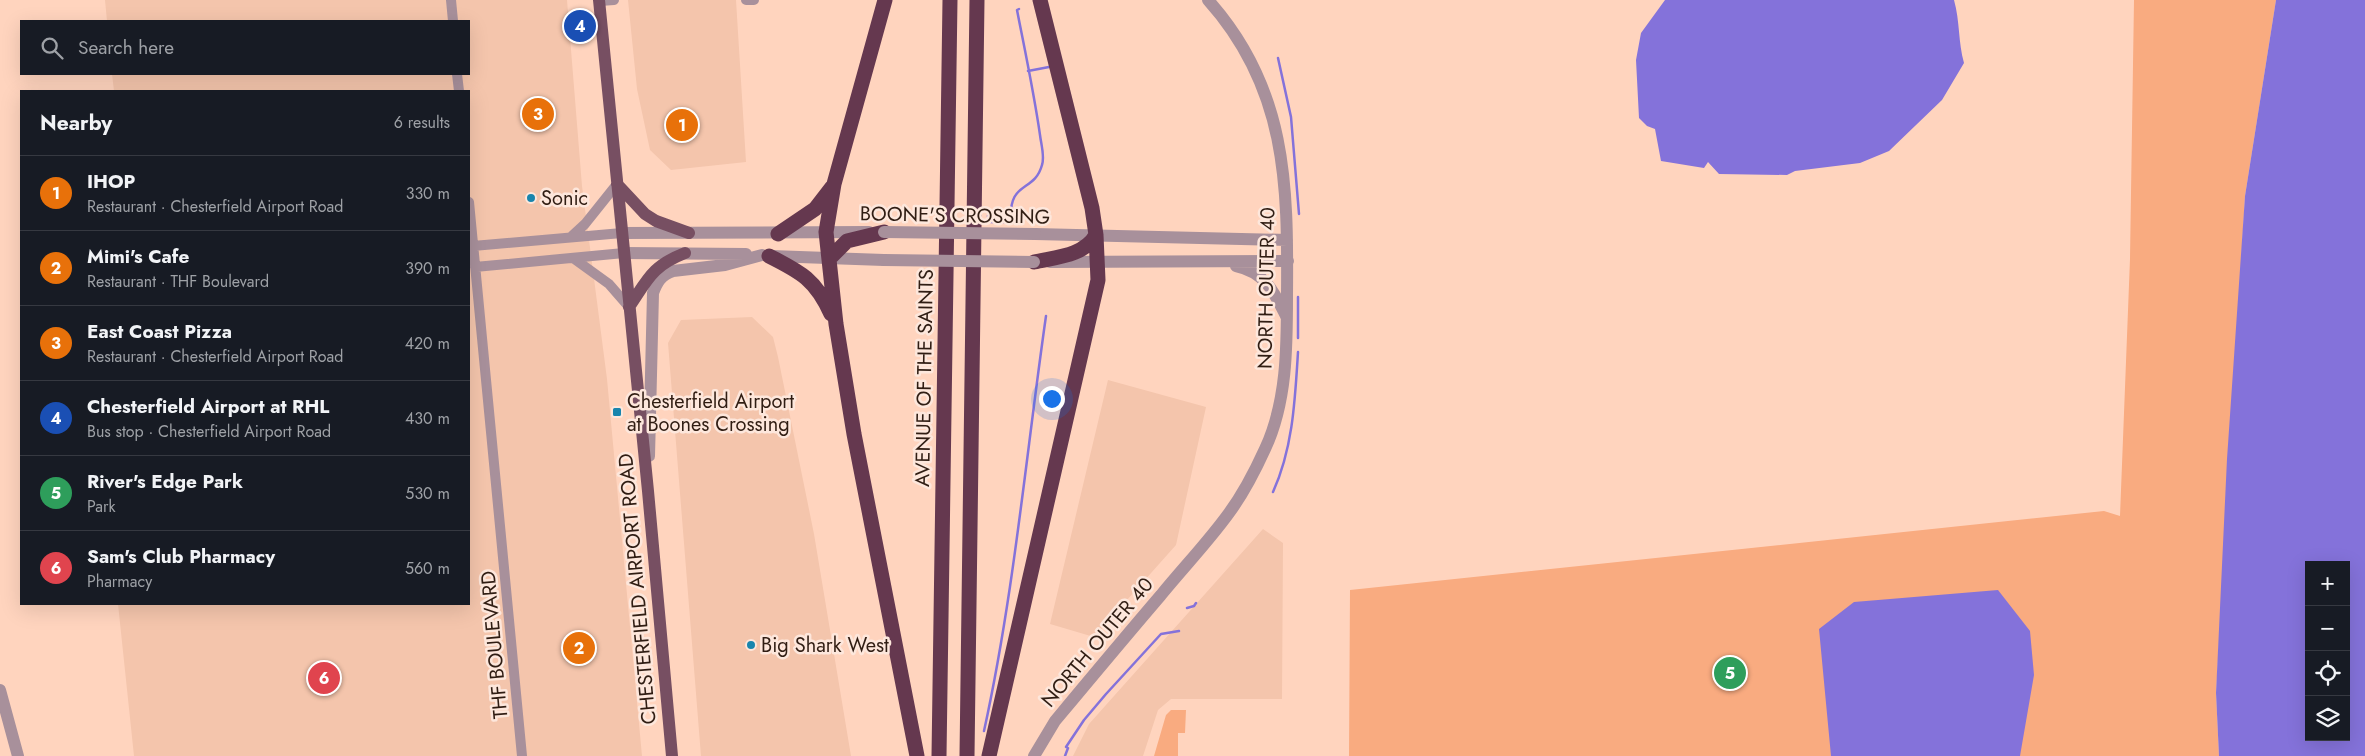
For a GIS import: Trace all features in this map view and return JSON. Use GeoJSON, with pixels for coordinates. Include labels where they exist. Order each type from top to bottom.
{"type":"FeatureCollection","features":[{"type":"Feature","properties":{"kind":"highway"},"geometry":{"type":"LineString","coordinates":[[885,0],[834,184],[826,232],[836,324],[854,434],[917,756]]}},
{"type":"Feature","properties":{"kind":"highway","name":"AVENUE OF THE SAINTS"},"geometry":{"type":"LineString","coordinates":[[939,756],[950,0]]}},
{"type":"Feature","properties":{"kind":"highway"},"geometry":{"type":"LineString","coordinates":[[966,756],[977,0]]}},
{"type":"Feature","properties":{"kind":"highway"},"geometry":{"type":"LineString","coordinates":[[989,756],[1096,288],[1098,263],[1092,208],[1040,0]]}},
{"type":"Feature","properties":{"kind":"highway"},"geometry":{"type":"LineString","coordinates":[[778,234],[815,208],[834,184]]}},
{"type":"Feature","properties":{"kind":"highway"},"geometry":{"type":"LineString","coordinates":[[829,259],[847,241],[884,232]]}},
{"type":"Feature","properties":{"kind":"highway"},"geometry":{"type":"LineString","coordinates":[[1034,262],[1079,252],[1087,248],[1096,235]]}},
{"type":"Feature","properties":{"kind":"highway"},"geometry":{"type":"LineString","coordinates":[[765,256],[801,272],[812,282],[823,296],[836,324]]}},
{"type":"Feature","properties":{"kind":"main road","name":"CHESTERFIELD AIRPORT ROAD"},"geometry":{"type":"LineString","coordinates":[[599,1],[648,491],[672,756]]}},
{"type":"Feature","properties":{"kind":"main road"},"geometry":{"type":"LineString","coordinates":[[617,184],[645,214],[656,221],[689,233]]}},
{"type":"Feature","properties":{"kind":"main road"},"geometry":{"type":"LineString","coordinates":[[629,307],[652,271],[665,261],[685,253]]}},
{"type":"Feature","properties":{"kind":"street"},"geometry":{"type":"LineString","coordinates":[[451,0],[452,20]]}},
{"type":"Feature","properties":{"kind":"street"},"geometry":{"type":"LineString","coordinates":[[599,1],[614,0]]}},
{"type":"Feature","properties":{"kind":"street"},"geometry":{"type":"LineString","coordinates":[[746,0],[754,0]]}},
{"type":"Feature","properties":{"kind":"street","name":"NORTH OUTER 40"},"geometry":{"type":"LineString","coordinates":[[1034,756],[1055,721],[1230,512],[1266,447],[1283,383],[1288,345],[1288,261],[1283,161],[1266,96],[1237,38],[1208,0]]}},
{"type":"Feature","properties":{"kind":"street"},"geometry":{"type":"LineString","coordinates":[[457,75],[459,90]]}},
{"type":"Feature","properties":{"kind":"street"},"geometry":{"type":"LineString","coordinates":[[572,236],[586,224],[617,184]]}},
{"type":"Feature","properties":{"kind":"street","name":"THF BOULEVARD"},"geometry":{"type":"LineString","coordinates":[[470,213],[522,756]]}},
{"type":"Feature","properties":{"kind":"street","name":"BOONE'S CROSSING"},"geometry":{"type":"LineString","coordinates":[[622,233],[778,234],[884,232],[1287,240]]}},
{"type":"Feature","properties":{"kind":"street"},"geometry":{"type":"LineString","coordinates":[[473,246],[622,233]]}},
{"type":"Feature","properties":{"kind":"street"},"geometry":{"type":"LineString","coordinates":[[475,267],[624,253],[685,253],[829,259],[1098,263],[1288,261]]}},
{"type":"Feature","properties":{"kind":"street"},"geometry":{"type":"LineString","coordinates":[[648,491],[653,293],[656,283],[666,274],[674,271],[725,265],[765,256]]}},
{"type":"Feature","properties":{"kind":"street"},"geometry":{"type":"LineString","coordinates":[[573,258],[609,284],[629,307]]}},
{"type":"Feature","properties":{"kind":"street"},"geometry":{"type":"LineString","coordinates":[[1219,262],[1247,268],[1265,280],[1271,286],[1287,318]]}},
{"type":"Feature","properties":{"kind":"street"},"geometry":{"type":"LineString","coordinates":[[0,690],[18,756]]}},
{"type":"Feature","properties":{"kind":"shaded area"},"geometry":{"type":"Polygon","coordinates":[[[105,0],[567,0],[582,186],[607,379],[642,756],[134,756],[118,605],[470,605],[470,90],[114,90],[112,75],[470,75],[470,20],[107,20],[105,0]]]}},
{"type":"Feature","properties":{"kind":"shaded area"},"geometry":{"type":"Polygon","coordinates":[[[628,0],[736,0],[746,162],[671,170],[650,150],[637,89],[628,0]]]}},
{"type":"Feature","properties":{"kind":"shaded area"},"geometry":{"type":"Polygon","coordinates":[[[1665,0],[1954,0],[1964,63],[1942,100],[1889,151],[1860,163],[1795,171],[1787,175],[1719,174],[1708,162],[1704,168],[1661,161],[1655,129],[1647,126],[1639,118],[1636,60],[1641,33],[1665,0]]]}},
{"type":"Feature","properties":{"kind":"shaded area"},"geometry":{"type":"Polygon","coordinates":[[[2134,0],[2276,0],[2245,196],[2216,693],[2219,756],[1349,756],[1350,590],[2104,511],[2120,516],[2130,259],[2134,0]]]}},
{"type":"Feature","properties":{"kind":"shaded area"},"geometry":{"type":"Polygon","coordinates":[[[2276,0],[2365,0],[2365,756],[2219,756],[2216,693],[2227,459],[2245,196],[2276,0]]]}},
{"type":"Feature","properties":{"kind":"shaded area"},"geometry":{"type":"Polygon","coordinates":[[[752,317],[773,337],[778,357],[814,534],[851,756],[701,756],[668,343],[681,320],[752,317]]]}},
{"type":"Feature","properties":{"kind":"shaded area"},"geometry":{"type":"Polygon","coordinates":[[[1108,380],[1206,407],[1176,545],[1094,637],[1050,624],[1108,380]]]}},
{"type":"Feature","properties":{"kind":"shaded area"},"geometry":{"type":"Polygon","coordinates":[[[1263,529],[1283,543],[1282,699],[1171,699],[1158,710],[1143,756],[1073,756],[1089,724],[1263,529]]]}},
{"type":"Feature","properties":{"kind":"shaded area"},"geometry":{"type":"Polygon","coordinates":[[[1998,590],[2030,631],[2034,675],[2020,756],[1831,756],[1819,629],[1854,602],[1998,590]]]}},
{"type":"Feature","properties":{"kind":"shaded area"},"geometry":{"type":"Polygon","coordinates":[[[1171,710],[1186,710],[1185,733],[1178,733],[1178,756],[1154,756],[1166,715],[1171,710]]]}},
{"type":"Feature","properties":{"kind":"waterway"},"geometry":{"type":"LineString","coordinates":[[988,216],[989,222],[1011,222],[1013,199],[1038,174],[1043,161],[1035,104],[1017,10],[1019,9]]}},
{"type":"Feature","properties":{"kind":"waterway"},"geometry":{"type":"LineString","coordinates":[[1278,58],[1291,117],[1299,214]]}},
{"type":"Feature","properties":{"kind":"waterway"},"geometry":{"type":"LineString","coordinates":[[1028,71],[1049,67]]}},
{"type":"Feature","properties":{"kind":"waterway"},"geometry":{"type":"LineString","coordinates":[[1298,297],[1298,338]]}},
{"type":"Feature","properties":{"kind":"waterway"},"geometry":{"type":"LineString","coordinates":[[984,731],[1012,576],[1046,316]]}},
{"type":"Feature","properties":{"kind":"waterway"},"geometry":{"type":"LineString","coordinates":[[1273,492],[1280,475],[1289,441],[1298,352]]}},
{"type":"Feature","properties":{"kind":"waterway"},"geometry":{"type":"LineString","coordinates":[[1187,608],[1194,606],[1196,603]]}},
{"type":"Feature","properties":{"kind":"waterway"},"geometry":{"type":"LineString","coordinates":[[1065,756],[1068,748],[1066,747],[1084,720],[1106,694],[1161,634],[1179,631]]}},
{"type":"Feature","properties":{"kind":"place","name":"Chesterfield Airport at RHL"},"geometry":{"type":"Point","coordinates":[580,26]}},
{"type":"Feature","properties":{"kind":"place","name":"East Coast Pizza"},"geometry":{"type":"Point","coordinates":[538,114]}},
{"type":"Feature","properties":{"kind":"place","name":"IHOP"},"geometry":{"type":"Point","coordinates":[682,125]}},
{"type":"Feature","properties":{"kind":"place","name":"Sonic"},"geometry":{"type":"Point","coordinates":[531,198]}},
{"type":"Feature","properties":{"kind":"place","name":"Chesterfield Airport at Boones Crossing"},"geometry":{"type":"Point","coordinates":[617,412]}},
{"type":"Feature","properties":{"kind":"place","name":"Big Shark West"},"geometry":{"type":"Point","coordinates":[751,645]}},
{"type":"Feature","properties":{"kind":"place","name":"Mimi's Cafe"},"geometry":{"type":"Point","coordinates":[579,648]}},
{"type":"Feature","properties":{"kind":"place","name":"River's Edge Park"},"geometry":{"type":"Point","coordinates":[1730,673]}},
{"type":"Feature","properties":{"kind":"place","name":"Sam's Club Pharmacy"},"geometry":{"type":"Point","coordinates":[324,678]}}]}
